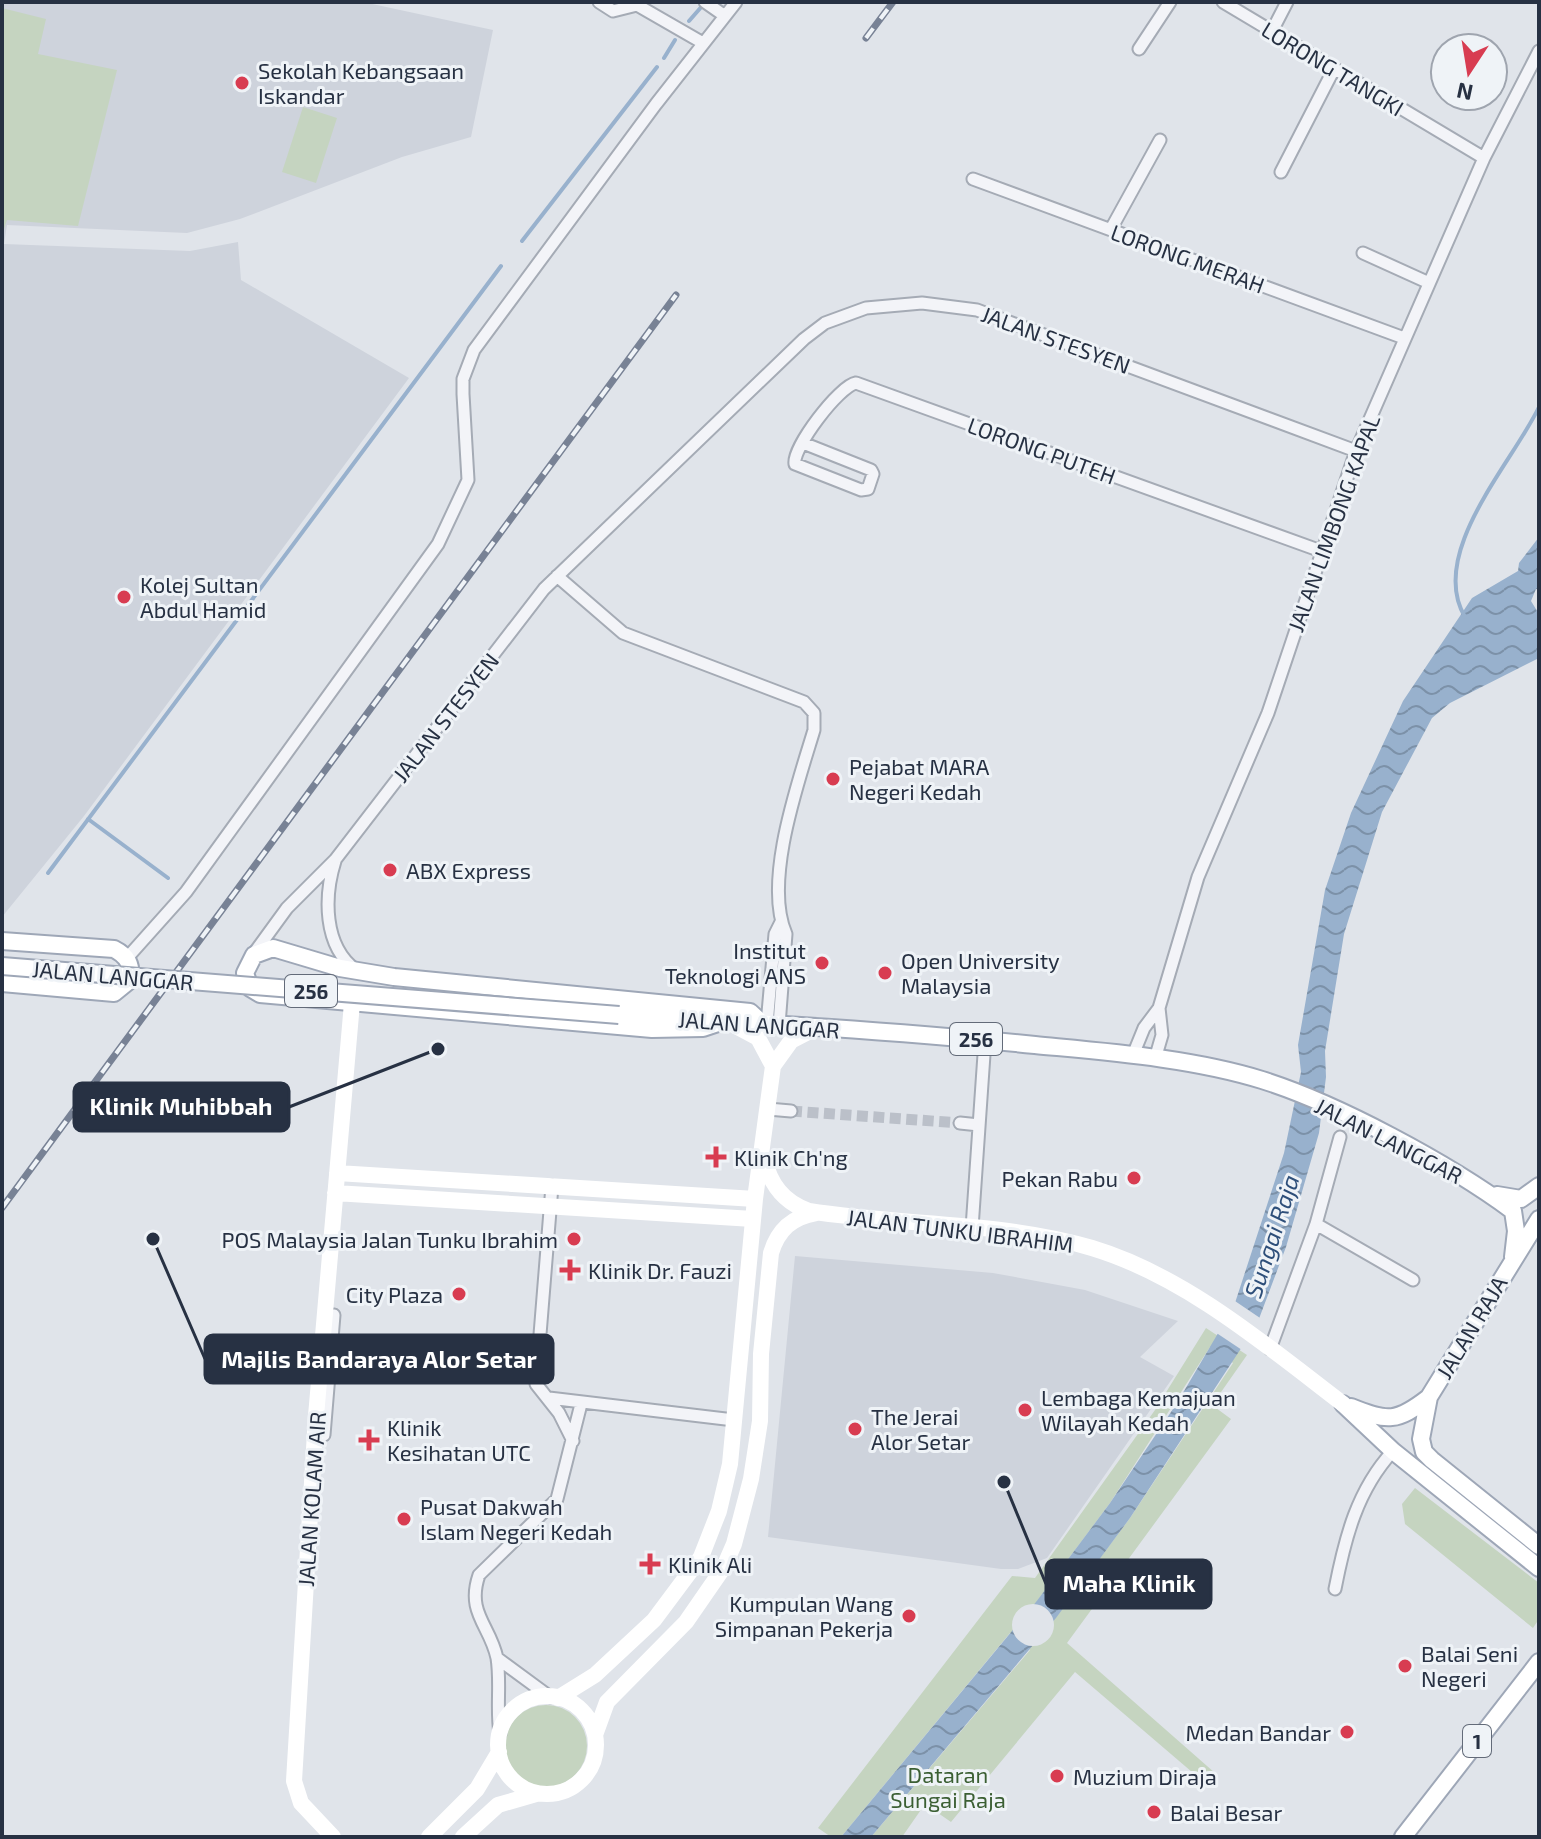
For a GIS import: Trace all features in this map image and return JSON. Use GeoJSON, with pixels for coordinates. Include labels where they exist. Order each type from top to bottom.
{"type":"FeatureCollection","features":[{"type":"Feature","properties":{"kind":"main road"},"geometry":{"type":"LineString","coordinates":[[2,941],[114,949],[127,958],[130,980],[114,993],[2,983]]}},
{"type":"Feature","properties":{"kind":"main road"},"geometry":{"type":"LineString","coordinates":[[770,1025],[750,1012],[360,972],[273,948],[259,951],[250,960],[245,978],[254,992],[352,1003],[652,1029],[703,1028],[725,1022],[758,1038],[773,1066]]}},
{"type":"Feature","properties":{"kind":"main road","name":"JALAN LANGGAR"},"geometry":{"type":"LineString","coordinates":[[2,966],[619,1015],[985,1040],[1133,1055],[1259,1079],[1292,1091],[1327,1106],[1487,1192],[1513,1211],[1516,1219]]}},
{"type":"Feature","properties":{"kind":"main road","name":"JALAN KOLAM AIR"},"geometry":{"type":"LineString","coordinates":[[333,1837],[301,1803],[294,1781],[316,1416],[352,1003]]}},
{"type":"Feature","properties":{"kind":"main road"},"geometry":{"type":"LineString","coordinates":[[429,1837],[477,1789],[499,1752],[500,1734],[506,1719],[518,1707],[533,1699],[554,1698],[585,1683],[627,1648],[682,1587],[701,1557],[719,1511],[730,1464],[755,1199],[773,1066],[791,1041],[818,1027]]}},
{"type":"Feature","properties":{"kind":"main road"},"geometry":{"type":"LineString","coordinates":[[763,1152],[771,1181],[783,1196],[800,1208],[819,1212]]}},
{"type":"Feature","properties":{"kind":"main road"},"geometry":{"type":"LineString","coordinates":[[337,1173],[755,1199]]}},
{"type":"Feature","properties":{"kind":"main road","name":"JALAN LANGGAR"},"geometry":{"type":"LineString","coordinates":[[1487,1192],[1521,1199],[1539,1186]]}},
{"type":"Feature","properties":{"kind":"main road"},"geometry":{"type":"LineString","coordinates":[[335,1193],[753,1219]]}},
{"type":"Feature","properties":{"kind":"main road"},"geometry":{"type":"LineString","coordinates":[[1538,1222],[1539,1193]]}},
{"type":"Feature","properties":{"kind":"main road"},"geometry":{"type":"LineString","coordinates":[[463,1837],[498,1805],[538,1793],[556,1793],[573,1787],[587,1775],[595,1758],[595,1735],[607,1702],[686,1622],[724,1567],[734,1544],[751,1479],[760,1421],[761,1354],[771,1253],[778,1235],[789,1223],[819,1212]]}},
{"type":"Feature","properties":{"kind":"main road","name":"JALAN TUNKU IBRAHIM"},"geometry":{"type":"LineString","coordinates":[[819,1212],[972,1228],[1074,1243],[1115,1256],[1159,1276],[1220,1314],[1343,1404]]}},
{"type":"Feature","properties":{"kind":"main road","name":"JALAN RAJA"},"geometry":{"type":"LineString","coordinates":[[1513,1257],[1516,1219]]}},
{"type":"Feature","properties":{"kind":"main road","name":"JALAN RAJA"},"geometry":{"type":"LineString","coordinates":[[1429,1397],[1513,1257],[1538,1222]]}},
{"type":"Feature","properties":{"kind":"main road"},"geometry":{"type":"LineString","coordinates":[[1343,1404],[1377,1417],[1395,1419],[1429,1397]]}},
{"type":"Feature","properties":{"kind":"main road"},"geometry":{"type":"LineString","coordinates":[[1429,1397],[1421,1425],[1424,1452],[1539,1546]]}},
{"type":"Feature","properties":{"kind":"main road"},"geometry":{"type":"LineString","coordinates":[[1343,1404],[1393,1451],[1539,1568]]}},
{"type":"Feature","properties":{"kind":"main road","name":"1"},"geometry":{"type":"LineString","coordinates":[[1403,1837],[1539,1662]]}},
{"type":"Feature","properties":{"kind":"main road"},"geometry":{"type":"LineString","coordinates":[[554,1698],[579,1709],[595,1735]]}},
{"type":"Feature","properties":{"kind":"main road"},"geometry":{"type":"LineString","coordinates":[[499,1752],[512,1779],[538,1793]]}},
{"type":"Feature","properties":{"kind":"street"},"geometry":{"type":"LineString","coordinates":[[599,2],[613,11],[630,4],[637,5],[703,43]]}},
{"type":"Feature","properties":{"kind":"street"},"geometry":{"type":"LineString","coordinates":[[705,2],[725,16]]}},
{"type":"Feature","properties":{"kind":"street"},"geometry":{"type":"LineString","coordinates":[[127,958],[186,892],[438,544],[468,480],[463,379],[474,350],[736,2]]}},
{"type":"Feature","properties":{"kind":"street"},"geometry":{"type":"LineString","coordinates":[[1139,49],[1170,2]]}},
{"type":"Feature","properties":{"kind":"street","name":"LORONG TANGKI"},"geometry":{"type":"LineString","coordinates":[[1223,2],[1484,158]]}},
{"type":"Feature","properties":{"kind":"street"},"geometry":{"type":"LineString","coordinates":[[1272,31],[1287,2]]}},
{"type":"Feature","properties":{"kind":"street","name":"JALAN LIMBONG KAPAL"},"geometry":{"type":"LineString","coordinates":[[1133,1055],[1144,1028],[1159,1008],[1198,877],[1249,763],[1356,451],[1427,282],[1484,158],[1539,51]]}},
{"type":"Feature","properties":{"kind":"street"},"geometry":{"type":"LineString","coordinates":[[1281,172],[1334,69]]}},
{"type":"Feature","properties":{"kind":"street"},"geometry":{"type":"LineString","coordinates":[[1111,229],[1160,140]]}},
{"type":"Feature","properties":{"kind":"street","name":"LORONG MERAH"},"geometry":{"type":"LineString","coordinates":[[973,179],[1404,338]]}},
{"type":"Feature","properties":{"kind":"street"},"geometry":{"type":"LineString","coordinates":[[1363,253],[1427,282]]}},
{"type":"Feature","properties":{"kind":"street","name":"JALAN STESYEN"},"geometry":{"type":"LineString","coordinates":[[250,960],[287,908],[335,860],[557,576],[771,368],[814,331],[840,316],[866,308],[922,303],[977,310],[1356,451]]}},
{"type":"Feature","properties":{"kind":"street","name":"LORONG PUTEH"},"geometry":{"type":"LineString","coordinates":[[803,443],[871,470],[868,489],[861,490],[795,464],[794,457],[803,443],[839,391],[856,383],[1321,551]]}},
{"type":"Feature","properties":{"kind":"street"},"geometry":{"type":"LineString","coordinates":[[557,576],[623,633],[804,702],[814,713],[814,730],[784,829],[781,922],[775,934],[770,1025]]}},
{"type":"Feature","properties":{"kind":"street"},"geometry":{"type":"LineString","coordinates":[[335,860],[328,891],[329,917],[342,954],[360,972]]}},
{"type":"Feature","properties":{"kind":"street","name":"JALAN LIMBONG KAPAL"},"geometry":{"type":"LineString","coordinates":[[1155,1059],[1162,1035],[1159,1008]]}},
{"type":"Feature","properties":{"kind":"street"},"geometry":{"type":"LineString","coordinates":[[972,1228],[985,1040]]}},
{"type":"Feature","properties":{"kind":"street"},"geometry":{"type":"LineString","coordinates":[[768,1109],[791,1111]]}},
{"type":"Feature","properties":{"kind":"street"},"geometry":{"type":"LineString","coordinates":[[960,1123],[979,1125]]}},
{"type":"Feature","properties":{"kind":"street"},"geometry":{"type":"LineString","coordinates":[[1270,1349],[1316,1224],[1340,1137]]}},
{"type":"Feature","properties":{"kind":"street"},"geometry":{"type":"LineString","coordinates":[[552,1186],[536,1384],[559,1413],[573,1441]]}},
{"type":"Feature","properties":{"kind":"street"},"geometry":{"type":"LineString","coordinates":[[1316,1224],[1413,1280]]}},
{"type":"Feature","properties":{"kind":"street"},"geometry":{"type":"LineString","coordinates":[[324,1435],[334,1315]]}},
{"type":"Feature","properties":{"kind":"street"},"geometry":{"type":"LineString","coordinates":[[539,1391],[556,1401],[734,1420]]}},
{"type":"Feature","properties":{"kind":"street"},"geometry":{"type":"LineString","coordinates":[[500,1734],[497,1658],[475,1607],[474,1590],[479,1575],[557,1499],[581,1404]]}},
{"type":"Feature","properties":{"kind":"street"},"geometry":{"type":"LineString","coordinates":[[1335,1589],[1350,1524],[1380,1464],[1393,1451]]}},
{"type":"Feature","properties":{"kind":"street"},"geometry":{"type":"LineString","coordinates":[[497,1658],[554,1698]]}},
{"type":"Feature","properties":{"kind":"shaded area","name":"Kolej Sultan Abdul Hamid"},"geometry":{"type":"Polygon","coordinates":[[[2,2],[363,2],[493,30],[471,137],[402,157],[240,219],[187,233],[7,225],[4,244],[190,251],[238,242],[241,280],[409,378],[84,816],[2,917],[2,2]]]}},
{"type":"Feature","properties":{"kind":"shaded area"},"geometry":{"type":"Polygon","coordinates":[[[795,1256],[993,1273],[1085,1290],[1178,1321],[1140,1357],[1174,1376],[1047,1558],[1018,1569],[1001,1569],[768,1537],[795,1256]]]}},
{"type":"Feature","properties":{"kind":"green space"},"geometry":{"type":"Polygon","coordinates":[[[2,8],[46,19],[38,54],[117,70],[78,226],[7,220],[2,235],[2,8]]]}},
{"type":"Feature","properties":{"kind":"green space"},"geometry":{"type":"Polygon","coordinates":[[[303,107],[337,118],[316,183],[282,172],[303,107]]]}},
{"type":"Feature","properties":{"kind":"green space","name":"Dataran Sungai Raja"},"geometry":{"type":"Polygon","coordinates":[[[1206,1328],[1247,1355],[1212,1405],[1231,1419],[1067,1643],[1215,1773],[1206,1784],[1075,1672],[951,1822],[925,1804],[902,1837],[871,1837],[1030,1650],[1010,1633],[841,1837],[831,1837],[818,1828],[1012,1576],[1035,1578],[1155,1410],[1206,1328]],[[1210,1347],[1110,1503],[1037,1601],[1056,1617],[1130,1518],[1233,1363],[1210,1347]]]}},
{"type":"Feature","properties":{"kind":"green space"},"geometry":{"type":"Polygon","coordinates":[[[1415,1488],[1539,1583],[1539,1619],[1533,1628],[1405,1524],[1402,1504],[1415,1488]]]}},
{"type":"Feature","properties":{"kind":"green space"},"geometry":{"type":"Polygon","coordinates":[[[538,1705],[554,1705],[569,1712],[580,1723],[587,1746],[584,1762],[575,1775],[554,1787],[538,1787],[523,1780],[512,1769],[505,1754],[505,1738],[512,1723],[523,1712],[538,1705]]]}},
{"type":"Feature","properties":{"kind":"water","name":"Sungai Raja"},"geometry":{"type":"Polygon","coordinates":[[[1539,537],[1539,590],[1536,589],[1531,601],[1539,614],[1539,658],[1450,703],[1432,718],[1382,812],[1344,934],[1325,1051],[1326,1077],[1319,1133],[1286,1247],[1257,1324],[1130,1518],[1056,1618],[871,1837],[841,1837],[1036,1602],[1110,1503],[1177,1403],[1234,1306],[1284,1153],[1301,1072],[1298,1045],[1325,890],[1351,813],[1403,701],[1472,598],[1518,571],[1519,563],[1539,537]]]}},
{"type":"Feature","properties":{"kind":"pier"},"geometry":{"type":"Polygon","coordinates":[[[1232,1299],[1263,1320],[1245,1352],[1215,1332],[1232,1299]]]}},
{"type":"Feature","properties":{"kind":"pier"},"geometry":{"type":"Polygon","coordinates":[[[1033,1604],[1048,1610],[1054,1625],[1048,1640],[1033,1646],[1018,1640],[1012,1625],[1018,1610],[1033,1604]]]}},
{"type":"Feature","properties":{"kind":"waterway"},"geometry":{"type":"LineString","coordinates":[[689,21],[703,5]]}},
{"type":"Feature","properties":{"kind":"waterway"},"geometry":{"type":"LineString","coordinates":[[664,58],[675,40]]}},
{"type":"Feature","properties":{"kind":"waterway"},"geometry":{"type":"LineString","coordinates":[[522,241],[657,67]]}},
{"type":"Feature","properties":{"kind":"waterway"},"geometry":{"type":"LineString","coordinates":[[48,873],[501,266]]}},
{"type":"Feature","properties":{"kind":"waterway"},"geometry":{"type":"LineString","coordinates":[[1465,617],[1456,592],[1457,565],[1465,537],[1478,509],[1539,407]]}},
{"type":"Feature","properties":{"kind":"waterway"},"geometry":{"type":"LineString","coordinates":[[88,819],[168,878]]}},
{"type":"Feature","properties":{"kind":"tunnel"},"geometry":{"type":"LineString","coordinates":[[791,1111],[960,1123]]}},
{"type":"Feature","properties":{"kind":"railway"},"geometry":{"type":"LineString","coordinates":[[866,38],[893,2]]}},
{"type":"Feature","properties":{"kind":"railway"},"geometry":{"type":"LineString","coordinates":[[2,1208],[676,295]]}},
{"type":"Feature","properties":{"kind":"place","name":"Sekolah Kebangsaan Iskandar"},"geometry":{"type":"Point","coordinates":[242,83]}},
{"type":"Feature","properties":{"kind":"place","name":"Kolej Sultan Abdul Hamid"},"geometry":{"type":"Point","coordinates":[124,597]}},
{"type":"Feature","properties":{"kind":"place","name":"Pejabat MARA Negeri Kedah"},"geometry":{"type":"Point","coordinates":[833,779]}},
{"type":"Feature","properties":{"kind":"place","name":"ABX Express"},"geometry":{"type":"Point","coordinates":[390,870]}},
{"type":"Feature","properties":{"kind":"place","name":"Institut Teknologi ANS"},"geometry":{"type":"Point","coordinates":[822,963]}},
{"type":"Feature","properties":{"kind":"place","name":"Open University Malaysia"},"geometry":{"type":"Point","coordinates":[885,973]}},
{"type":"Feature","properties":{"kind":"place","name":"Klinik Muhibbah"},"geometry":{"type":"Point","coordinates":[438,1049]}},
{"type":"Feature","properties":{"kind":"place","name":"Klinik Ch'ng"},"geometry":{"type":"Point","coordinates":[716,1157]}},
{"type":"Feature","properties":{"kind":"place","name":"Pekan Rabu"},"geometry":{"type":"Point","coordinates":[1134,1178]}},
{"type":"Feature","properties":{"kind":"place","name":"Majlis Bandaraya Alor Setar"},"geometry":{"type":"Point","coordinates":[153,1239]}},
{"type":"Feature","properties":{"kind":"place","name":"POS Malaysia Jalan Tunku Ibrahim"},"geometry":{"type":"Point","coordinates":[574,1239]}},
{"type":"Feature","properties":{"kind":"place","name":"Klinik Dr. Fauzi"},"geometry":{"type":"Point","coordinates":[570,1270]}},
{"type":"Feature","properties":{"kind":"place","name":"City Plaza"},"geometry":{"type":"Point","coordinates":[459,1294]}},
{"type":"Feature","properties":{"kind":"place","name":"Lembaga Kemajuan Wilayah Kedah"},"geometry":{"type":"Point","coordinates":[1025,1410]}},
{"type":"Feature","properties":{"kind":"place","name":"The Jerai Alor Setar"},"geometry":{"type":"Point","coordinates":[855,1429]}},
{"type":"Feature","properties":{"kind":"place","name":"Klinik Kesihatan UTC"},"geometry":{"type":"Point","coordinates":[369,1440]}},
{"type":"Feature","properties":{"kind":"place","name":"Maha Klinik"},"geometry":{"type":"Point","coordinates":[1004,1482]}},
{"type":"Feature","properties":{"kind":"place","name":"Pusat Dakwah Islam Negeri Kedah"},"geometry":{"type":"Point","coordinates":[404,1519]}},
{"type":"Feature","properties":{"kind":"place","name":"Klinik Ali"},"geometry":{"type":"Point","coordinates":[650,1564]}},
{"type":"Feature","properties":{"kind":"place","name":"Kumpulan Wang Simpanan Pekerja"},"geometry":{"type":"Point","coordinates":[909,1616]}},
{"type":"Feature","properties":{"kind":"place","name":"Balai Seni Negeri"},"geometry":{"type":"Point","coordinates":[1405,1666]}},
{"type":"Feature","properties":{"kind":"place","name":"Medan Bandar"},"geometry":{"type":"Point","coordinates":[1347,1732]}},
{"type":"Feature","properties":{"kind":"place","name":"Muzium Diraja"},"geometry":{"type":"Point","coordinates":[1057,1776]}},
{"type":"Feature","properties":{"kind":"place","name":"Balai Besar"},"geometry":{"type":"Point","coordinates":[1154,1812]}}]}
